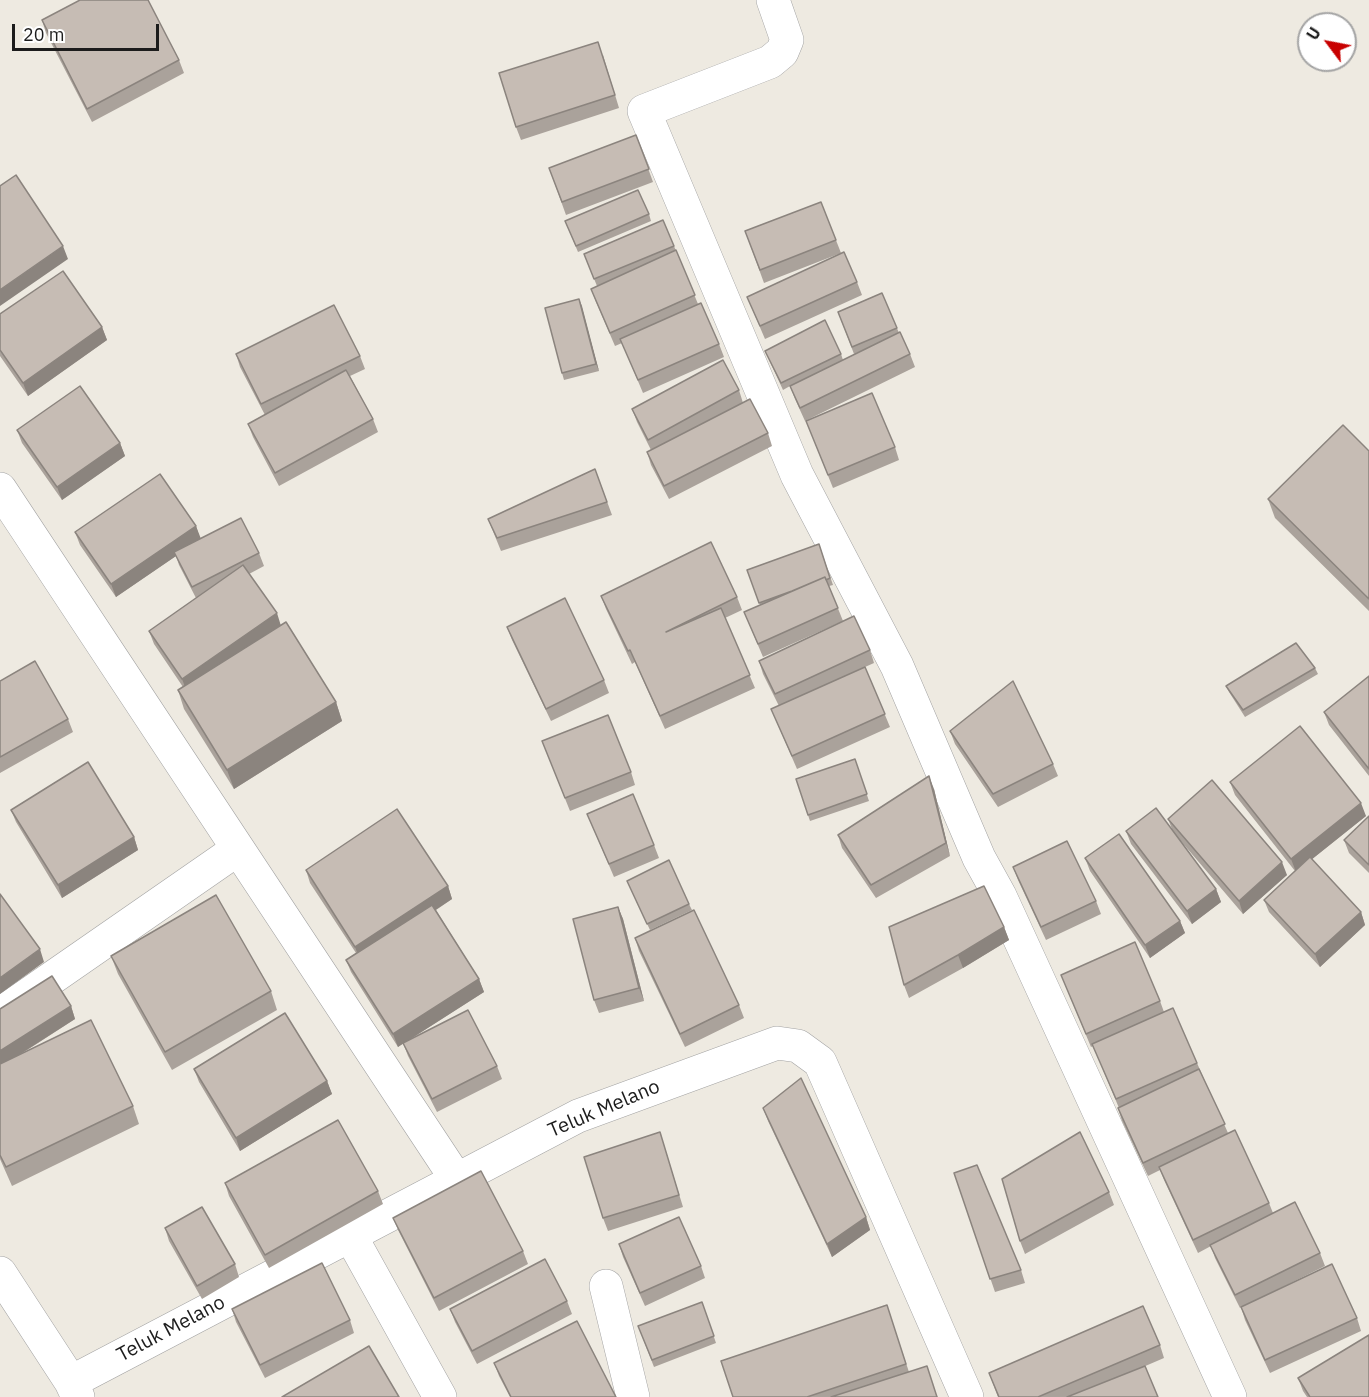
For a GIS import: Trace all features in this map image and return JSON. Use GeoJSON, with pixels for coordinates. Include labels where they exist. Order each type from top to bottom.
{"type":"FeatureCollection","features":[{"type":"Feature","properties":{"kind":"street"},"geometry":{"type":"LineString","coordinates":[[773,0],[787,40],[782,52],[771,62],[644,111],[797,475],[897,666],[980,858],[1005,907],[1230,1397]]}},
{"type":"Feature","properties":{"kind":"street"},"geometry":{"type":"LineString","coordinates":[[0,489],[457,1180]]}},
{"type":"Feature","properties":{"kind":"street"},"geometry":{"type":"LineString","coordinates":[[0,1014],[238,849]]}},
{"type":"Feature","properties":{"kind":"street","name":"Teluk Melano"},"geometry":{"type":"LineString","coordinates":[[75,1389],[350,1235],[578,1116],[777,1043],[798,1046],[820,1062],[967,1397]]}},
{"type":"Feature","properties":{"kind":"street"},"geometry":{"type":"LineString","coordinates":[[350,1235],[440,1397]]}},
{"type":"Feature","properties":{"kind":"street"},"geometry":{"type":"LineString","coordinates":[[0,1273],[75,1389]]}},
{"type":"Feature","properties":{"kind":"street"},"geometry":{"type":"LineString","coordinates":[[606,1286],[633,1397]]}},
{"type":"Feature","properties":{"kind":"building"},"geometry":{"type":"Polygon","coordinates":[[[80,0],[148,0],[179,60],[87,109],[42,20],[80,0]]]}},
{"type":"Feature","properties":{"kind":"building"},"geometry":{"type":"Polygon","coordinates":[[[598,42],[615,95],[516,127],[499,73],[598,42]]]}},
{"type":"Feature","properties":{"kind":"building"},"geometry":{"type":"Polygon","coordinates":[[[636,135],[649,169],[562,202],[549,168],[636,135]]]}},
{"type":"Feature","properties":{"kind":"building"},"geometry":{"type":"Polygon","coordinates":[[[16,175],[63,246],[0,290],[0,186],[16,175]]]}},
{"type":"Feature","properties":{"kind":"building"},"geometry":{"type":"Polygon","coordinates":[[[638,190],[649,214],[576,246],[565,221],[638,190]]]}},
{"type":"Feature","properties":{"kind":"building"},"geometry":{"type":"Polygon","coordinates":[[[821,202],[836,240],[760,270],[745,231],[821,202]]]}},
{"type":"Feature","properties":{"kind":"building"},"geometry":{"type":"Polygon","coordinates":[[[663,220],[674,246],[594,279],[584,254],[663,220]]]}},
{"type":"Feature","properties":{"kind":"building"},"geometry":{"type":"Polygon","coordinates":[[[676,250],[695,295],[610,333],[591,289],[676,250]]]}},
{"type":"Feature","properties":{"kind":"building"},"geometry":{"type":"Polygon","coordinates":[[[844,252],[857,282],[760,326],[747,297],[844,252]]]}},
{"type":"Feature","properties":{"kind":"building"},"geometry":{"type":"Polygon","coordinates":[[[63,271],[102,327],[23,383],[0,350],[0,314],[63,271]]]}},
{"type":"Feature","properties":{"kind":"building"},"geometry":{"type":"Polygon","coordinates":[[[882,293],[897,328],[852,347],[838,312],[882,293]]]}},
{"type":"Feature","properties":{"kind":"building"},"geometry":{"type":"Polygon","coordinates":[[[579,299],[596,364],[562,373],[545,308],[579,299]]]}},
{"type":"Feature","properties":{"kind":"building"},"geometry":{"type":"Polygon","coordinates":[[[701,303],[719,344],[638,380],[620,339],[701,303]]]}},
{"type":"Feature","properties":{"kind":"building"},"geometry":{"type":"Polygon","coordinates":[[[334,305],[360,356],[261,404],[236,354],[334,305]]]}},
{"type":"Feature","properties":{"kind":"building"},"geometry":{"type":"Polygon","coordinates":[[[825,320],[841,354],[781,383],[765,351],[825,320]]]}},
{"type":"Feature","properties":{"kind":"building"},"geometry":{"type":"Polygon","coordinates":[[[900,332],[910,354],[800,408],[790,386],[900,332]]]}},
{"type":"Feature","properties":{"kind":"building"},"geometry":{"type":"Polygon","coordinates":[[[723,360],[739,390],[648,440],[632,409],[723,360]]]}},
{"type":"Feature","properties":{"kind":"building"},"geometry":{"type":"Polygon","coordinates":[[[346,370],[373,419],[275,473],[248,424],[346,370]]]}},
{"type":"Feature","properties":{"kind":"building"},"geometry":{"type":"Polygon","coordinates":[[[80,386],[120,443],[57,487],[17,430],[80,386]]]}},
{"type":"Feature","properties":{"kind":"building"},"geometry":{"type":"Polygon","coordinates":[[[872,393],[895,447],[828,475],[806,421],[872,393]]]}},
{"type":"Feature","properties":{"kind":"building"},"geometry":{"type":"Polygon","coordinates":[[[750,399],[768,433],[664,486],[647,452],[750,399]]]}},
{"type":"Feature","properties":{"kind":"building"},"geometry":{"type":"Polygon","coordinates":[[[1343,425],[1369,451],[1369,599],[1268,499],[1343,425]]]}},
{"type":"Feature","properties":{"kind":"building"},"geometry":{"type":"Polygon","coordinates":[[[595,469],[607,502],[497,538],[488,519],[595,469]]]}},
{"type":"Feature","properties":{"kind":"building"},"geometry":{"type":"Polygon","coordinates":[[[160,474],[196,526],[111,584],[75,532],[160,474]]]}},
{"type":"Feature","properties":{"kind":"building"},"geometry":{"type":"Polygon","coordinates":[[[241,518],[259,553],[192,587],[174,552],[241,518]]]}},
{"type":"Feature","properties":{"kind":"building"},"geometry":{"type":"Polygon","coordinates":[[[711,542],[737,597],[666,632],[721,608],[750,675],[660,716],[630,650],[628,651],[601,596],[711,542]]]}},
{"type":"Feature","properties":{"kind":"building"},"geometry":{"type":"Polygon","coordinates":[[[819,544],[830,578],[826,580],[825,577],[759,603],[747,570],[819,544]]]}},
{"type":"Feature","properties":{"kind":"building"},"geometry":{"type":"Polygon","coordinates":[[[243,565],[277,613],[182,679],[149,631],[243,565]]]}},
{"type":"Feature","properties":{"kind":"building"},"geometry":{"type":"Polygon","coordinates":[[[825,577],[838,608],[758,644],[744,612],[825,577]]]}},
{"type":"Feature","properties":{"kind":"building"},"geometry":{"type":"Polygon","coordinates":[[[565,598],[604,680],[546,709],[507,627],[565,598]]]}},
{"type":"Feature","properties":{"kind":"building"},"geometry":{"type":"Polygon","coordinates":[[[854,616],[870,650],[775,694],[759,661],[854,616]]]}},
{"type":"Feature","properties":{"kind":"building"},"geometry":{"type":"Polygon","coordinates":[[[286,622],[336,702],[227,770],[178,690],[286,622]]]}},
{"type":"Feature","properties":{"kind":"building"},"geometry":{"type":"Polygon","coordinates":[[[1296,643],[1315,668],[1243,710],[1226,686],[1296,643]]]}},
{"type":"Feature","properties":{"kind":"building"},"geometry":{"type":"Polygon","coordinates":[[[35,661],[68,719],[0,757],[0,681],[35,661]]]}},
{"type":"Feature","properties":{"kind":"building"},"geometry":{"type":"Polygon","coordinates":[[[865,667],[885,714],[792,756],[771,709],[865,667]]]}},
{"type":"Feature","properties":{"kind":"building"},"geometry":{"type":"Polygon","coordinates":[[[1369,676],[1369,769],[1324,712],[1369,676]]]}},
{"type":"Feature","properties":{"kind":"building"},"geometry":{"type":"Polygon","coordinates":[[[1013,681],[1053,764],[993,794],[950,731],[1013,681]]]}},
{"type":"Feature","properties":{"kind":"building"},"geometry":{"type":"Polygon","coordinates":[[[608,715],[631,772],[565,798],[542,741],[608,715]]]}},
{"type":"Feature","properties":{"kind":"building"},"geometry":{"type":"Polygon","coordinates":[[[1300,726],[1361,803],[1291,859],[1230,782],[1300,726]]]}},
{"type":"Feature","properties":{"kind":"building"},"geometry":{"type":"Polygon","coordinates":[[[855,759],[867,794],[808,815],[796,779],[855,759]]]}},
{"type":"Feature","properties":{"kind":"building"},"geometry":{"type":"Polygon","coordinates":[[[88,762],[134,837],[58,885],[11,810],[88,762]]]}},
{"type":"Feature","properties":{"kind":"building"},"geometry":{"type":"Polygon","coordinates":[[[929,776],[946,843],[871,885],[838,835],[929,776]]]}},
{"type":"Feature","properties":{"kind":"building"},"geometry":{"type":"Polygon","coordinates":[[[1212,780],[1282,862],[1239,901],[1168,819],[1212,780]]]}},
{"type":"Feature","properties":{"kind":"building"},"geometry":{"type":"Polygon","coordinates":[[[633,794],[654,845],[609,864],[587,814],[633,794]]]}},
{"type":"Feature","properties":{"kind":"building"},"geometry":{"type":"Polygon","coordinates":[[[1156,808],[1216,889],[1187,911],[1126,831],[1156,808]]]}},
{"type":"Feature","properties":{"kind":"building"},"geometry":{"type":"Polygon","coordinates":[[[397,809],[448,886],[355,947],[306,870],[397,809]]]}},
{"type":"Feature","properties":{"kind":"building"},"geometry":{"type":"Polygon","coordinates":[[[1369,816],[1369,865],[1344,840],[1369,816]]]}},
{"type":"Feature","properties":{"kind":"building"},"geometry":{"type":"Polygon","coordinates":[[[1119,834],[1180,921],[1145,945],[1085,858],[1119,834]]]}},
{"type":"Feature","properties":{"kind":"building"},"geometry":{"type":"Polygon","coordinates":[[[1067,841],[1096,901],[1041,927],[1013,867],[1067,841]]]}},
{"type":"Feature","properties":{"kind":"building"},"geometry":{"type":"Polygon","coordinates":[[[1310,857],[1361,912],[1315,954],[1264,900],[1310,857]]]}},
{"type":"Feature","properties":{"kind":"building"},"geometry":{"type":"Polygon","coordinates":[[[669,860],[689,904],[647,924],[627,881],[669,860]]]}},
{"type":"Feature","properties":{"kind":"building"},"geometry":{"type":"Polygon","coordinates":[[[984,886],[1004,927],[904,985],[889,927],[984,886]]]}},
{"type":"Feature","properties":{"kind":"building"},"geometry":{"type":"Polygon","coordinates":[[[0,894],[40,949],[0,978],[0,894]]]}},
{"type":"Feature","properties":{"kind":"building"},"geometry":{"type":"Polygon","coordinates":[[[216,895],[271,991],[165,1052],[111,956],[216,895]]]}},
{"type":"Feature","properties":{"kind":"building"},"geometry":{"type":"Polygon","coordinates":[[[432,905],[479,979],[393,1034],[346,960],[432,905]]]}},
{"type":"Feature","properties":{"kind":"building"},"geometry":{"type":"Polygon","coordinates":[[[618,907],[639,988],[594,1000],[573,919],[618,907]]]}},
{"type":"Feature","properties":{"kind":"building"},"geometry":{"type":"Polygon","coordinates":[[[694,910],[739,1005],[680,1034],[635,938],[694,910]]]}},
{"type":"Feature","properties":{"kind":"building"},"geometry":{"type":"Polygon","coordinates":[[[1135,942],[1160,1001],[1086,1034],[1061,975],[1135,942]]]}},
{"type":"Feature","properties":{"kind":"building"},"geometry":{"type":"Polygon","coordinates":[[[52,976],[71,1006],[0,1051],[0,1009],[52,976]]]}},
{"type":"Feature","properties":{"kind":"building"},"geometry":{"type":"Polygon","coordinates":[[[1173,1008],[1197,1063],[1116,1099],[1092,1044],[1173,1008]]]}},
{"type":"Feature","properties":{"kind":"building"},"geometry":{"type":"Polygon","coordinates":[[[468,1010],[497,1066],[432,1099],[403,1043],[468,1010]]]}},
{"type":"Feature","properties":{"kind":"building"},"geometry":{"type":"Polygon","coordinates":[[[285,1013],[327,1081],[236,1138],[194,1069],[285,1013]]]}},
{"type":"Feature","properties":{"kind":"building"},"geometry":{"type":"Polygon","coordinates":[[[91,1020],[133,1106],[6,1167],[0,1155],[0,1064],[91,1020]]]}},
{"type":"Feature","properties":{"kind":"building"},"geometry":{"type":"Polygon","coordinates":[[[1199,1069],[1225,1124],[1143,1163],[1118,1108],[1199,1069]]]}},
{"type":"Feature","properties":{"kind":"building"},"geometry":{"type":"Polygon","coordinates":[[[801,1078],[866,1217],[827,1244],[763,1108],[801,1078]]]}},
{"type":"Feature","properties":{"kind":"building"},"geometry":{"type":"Polygon","coordinates":[[[338,1120],[378,1191],[265,1255],[225,1183],[338,1120]]]}},
{"type":"Feature","properties":{"kind":"building"},"geometry":{"type":"Polygon","coordinates":[[[1235,1130],[1269,1203],[1193,1240],[1159,1167],[1235,1130]]]}},
{"type":"Feature","properties":{"kind":"building"},"geometry":{"type":"Polygon","coordinates":[[[660,1132],[679,1195],[603,1218],[584,1157],[660,1132]]]}},
{"type":"Feature","properties":{"kind":"building"},"geometry":{"type":"Polygon","coordinates":[[[1080,1132],[1109,1192],[1020,1241],[1002,1179],[1080,1132]]]}},
{"type":"Feature","properties":{"kind":"building"},"geometry":{"type":"Polygon","coordinates":[[[977,1165],[1021,1270],[990,1279],[954,1173],[977,1165]]]}},
{"type":"Feature","properties":{"kind":"building"},"geometry":{"type":"Polygon","coordinates":[[[481,1171],[523,1251],[434,1298],[393,1218],[481,1171]]]}},
{"type":"Feature","properties":{"kind":"building"},"geometry":{"type":"Polygon","coordinates":[[[1295,1202],[1320,1253],[1235,1295],[1210,1245],[1295,1202]]]}},
{"type":"Feature","properties":{"kind":"building"},"geometry":{"type":"Polygon","coordinates":[[[202,1207],[235,1264],[197,1286],[165,1228],[202,1207]]]}},
{"type":"Feature","properties":{"kind":"building"},"geometry":{"type":"Polygon","coordinates":[[[679,1217],[701,1266],[640,1293],[619,1244],[679,1217]]]}},
{"type":"Feature","properties":{"kind":"building"},"geometry":{"type":"Polygon","coordinates":[[[545,1259],[567,1301],[472,1351],[450,1309],[545,1259]]]}},
{"type":"Feature","properties":{"kind":"building"},"geometry":{"type":"Polygon","coordinates":[[[322,1263],[350,1320],[260,1365],[232,1309],[322,1263]]]}},
{"type":"Feature","properties":{"kind":"building"},"geometry":{"type":"Polygon","coordinates":[[[1332,1264],[1357,1318],[1265,1360],[1241,1307],[1332,1264]]]}},
{"type":"Feature","properties":{"kind":"building"},"geometry":{"type":"Polygon","coordinates":[[[702,1302],[714,1336],[652,1360],[638,1326],[702,1302]]]}},
{"type":"Feature","properties":{"kind":"building"},"geometry":{"type":"Polygon","coordinates":[[[887,1305],[906,1364],[807,1397],[733,1397],[721,1361],[887,1305]]]}},
{"type":"Feature","properties":{"kind":"building"},"geometry":{"type":"Polygon","coordinates":[[[1143,1306],[1160,1345],[1038,1397],[999,1397],[989,1373],[1143,1306]]]}},
{"type":"Feature","properties":{"kind":"building"},"geometry":{"type":"Polygon","coordinates":[[[577,1321],[616,1397],[511,1397],[494,1363],[577,1321]]]}},
{"type":"Feature","properties":{"kind":"building"},"geometry":{"type":"Polygon","coordinates":[[[1369,1335],[1369,1397],[1310,1397],[1298,1378],[1369,1335]]]}},
{"type":"Feature","properties":{"kind":"building"},"geometry":{"type":"Polygon","coordinates":[[[369,1346],[399,1397],[282,1397],[369,1346]]]}},
{"type":"Feature","properties":{"kind":"building"},"geometry":{"type":"Polygon","coordinates":[[[927,1366],[937,1397],[831,1397],[927,1366]]]}},
{"type":"Feature","properties":{"kind":"building"},"geometry":{"type":"Polygon","coordinates":[[[1145,1366],[1158,1397],[1067,1397],[1145,1366]]]}}]}
